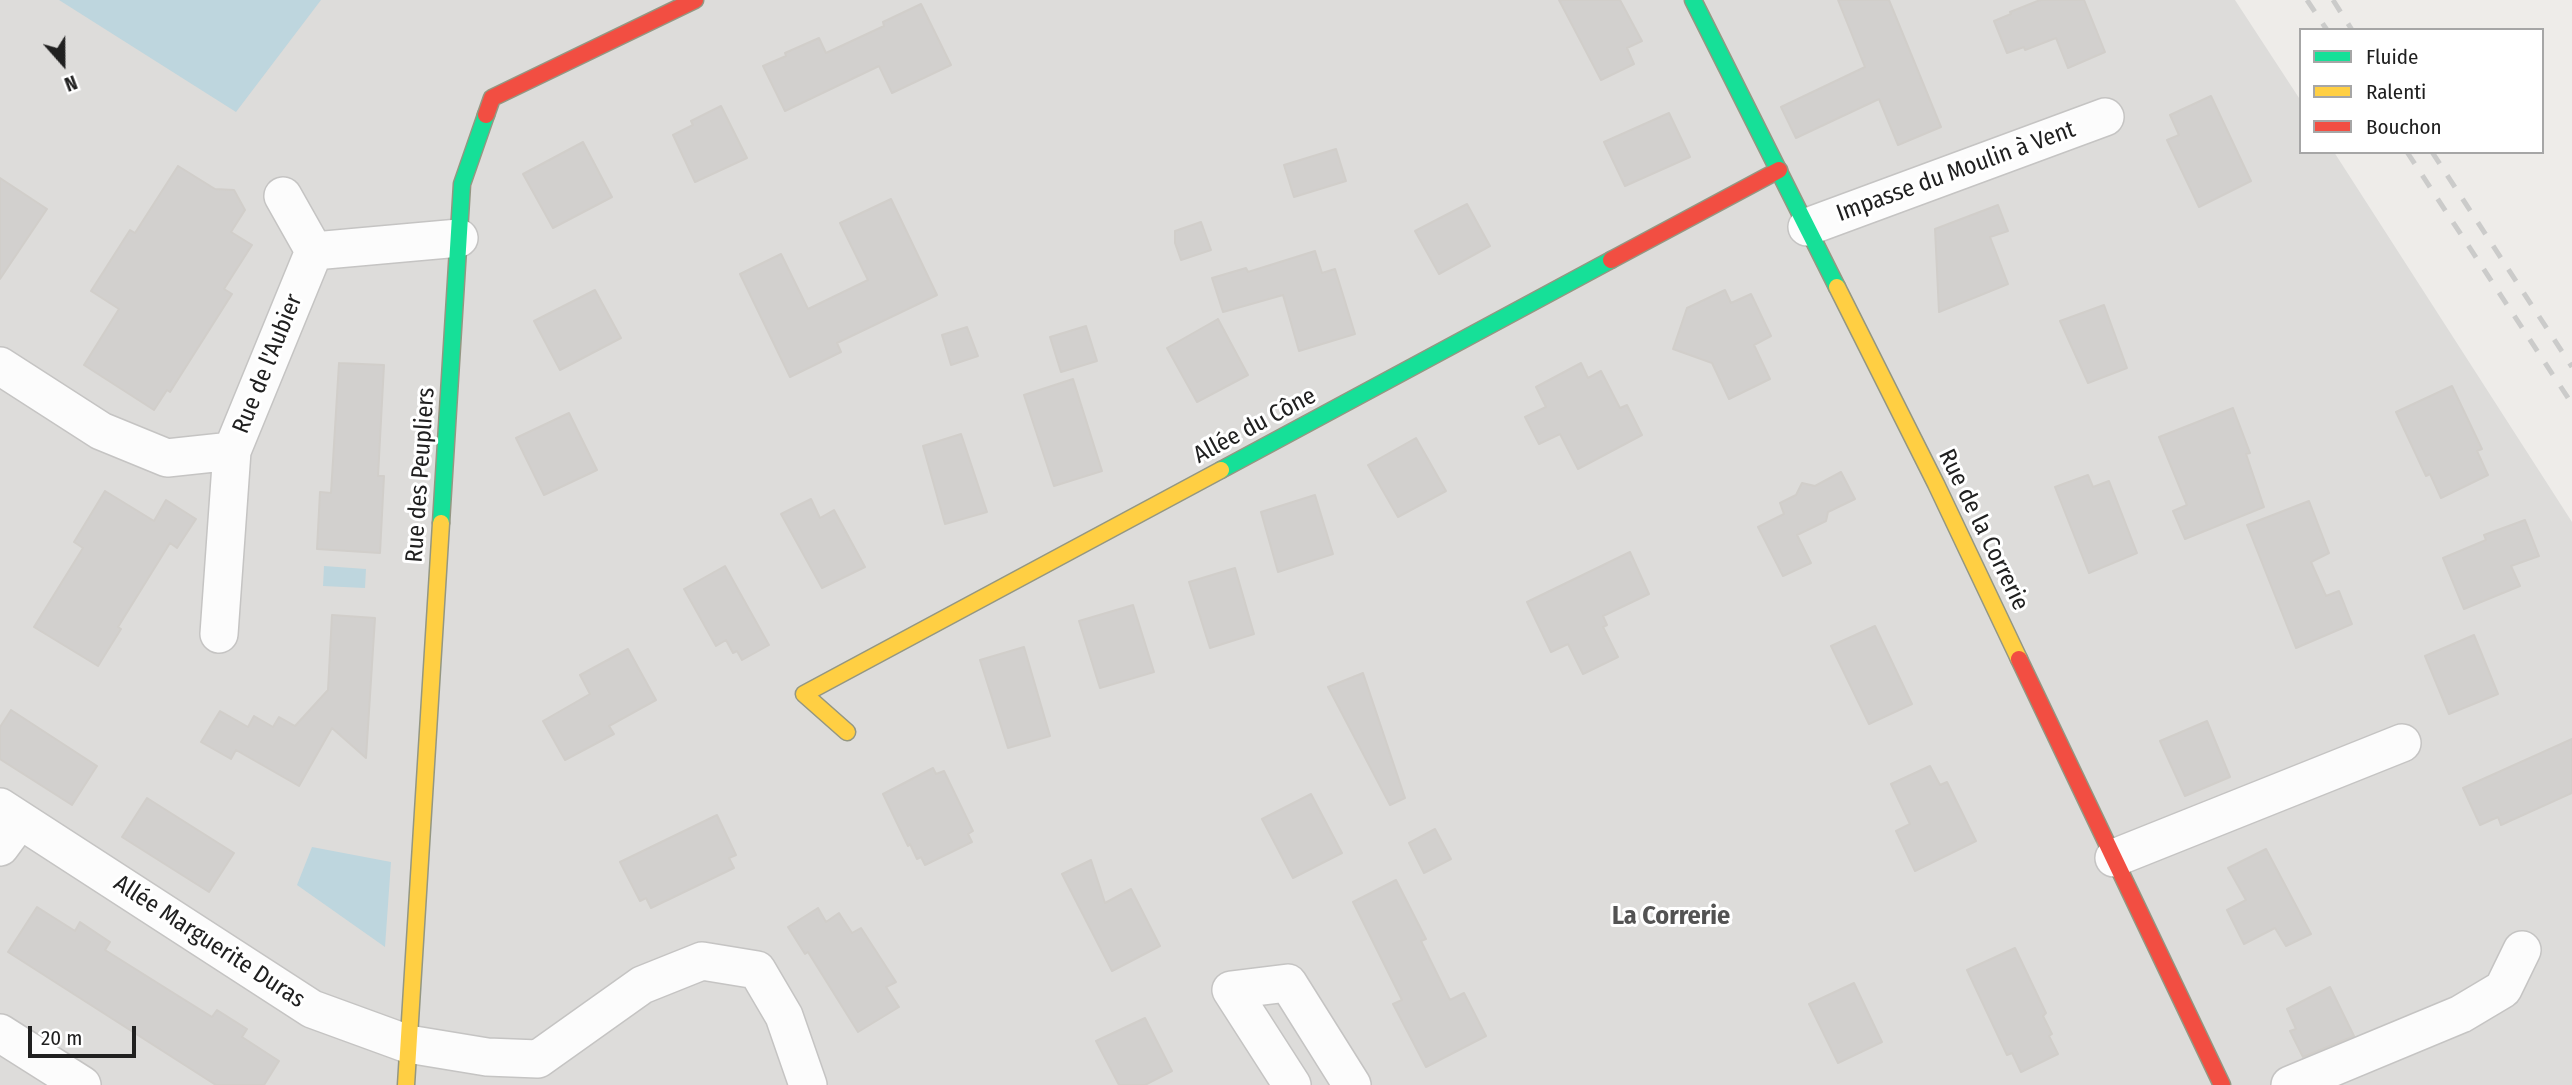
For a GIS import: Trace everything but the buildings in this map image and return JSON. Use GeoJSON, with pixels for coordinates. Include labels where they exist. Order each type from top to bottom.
{"type":"FeatureCollection","features":[{"type":"Feature","properties":{"kind":"street","name":"Rue des Peupliers"},"geometry":{"type":"LineString","coordinates":[[406,1085],[462,184],[492,98],[695,0]]}},
{"type":"Feature","properties":{"kind":"street","name":"Rue de la Correrie"},"geometry":{"type":"LineString","coordinates":[[1693,0],[1936,484],[2222,1085]]}},
{"type":"Feature","properties":{"kind":"street","name":"Impasse du Moulin à Vent"},"geometry":{"type":"LineString","coordinates":[[1807,227],[2105,117]]}},
{"type":"Feature","properties":{"kind":"street","name":"Allée du Cône"},"geometry":{"type":"LineString","coordinates":[[847,732],[804,694],[1779,170]]}},
{"type":"Feature","properties":{"kind":"street"},"geometry":{"type":"LineString","coordinates":[[283,196],[314,251],[458,238]]}},
{"type":"Feature","properties":{"kind":"street","name":"Rue de l'Aubier"},"geometry":{"type":"LineString","coordinates":[[0,366],[101,431],[167,458],[232,452],[314,251]]}},
{"type":"Feature","properties":{"kind":"street"},"geometry":{"type":"LineString","coordinates":[[219,634],[232,452]]}},
{"type":"Feature","properties":{"kind":"street"},"geometry":{"type":"LineString","coordinates":[[2114,858],[2402,743]]}},
{"type":"Feature","properties":{"kind":"street","name":"Allée Marguerite Duras"},"geometry":{"type":"LineString","coordinates":[[7,825],[312,1009],[408,1044],[486,1057],[538,1059],[642,985],[702,961],[757,970],[783,1016],[808,1085]]}},
{"type":"Feature","properties":{"kind":"street"},"geometry":{"type":"LineString","coordinates":[[2290,1085],[2460,1014],[2503,989],[2522,950]]}},
{"type":"Feature","properties":{"kind":"street"},"geometry":{"type":"LineString","coordinates":[[1292,1085],[1231,990],[1288,984],[1352,1085]]}},
{"type":"Feature","properties":{"kind":"street"},"geometry":{"type":"LineString","coordinates":[[0,1033],[82,1085]]}},
{"type":"Feature","properties":{"kind":"shaded area"},"geometry":{"type":"Polygon","coordinates":[[[0,0],[2235,0],[2299,98],[2299,154],[2335,154],[2572,522],[2572,1085],[0,1085],[0,0]]]}},
{"type":"Feature","properties":{"kind":"water"},"geometry":{"type":"Polygon","coordinates":[[[59,0],[321,0],[236,112],[59,0]]]}},
{"type":"Feature","properties":{"kind":"water"},"geometry":{"type":"Polygon","coordinates":[[[324,566],[366,569],[365,588],[323,586],[324,566]]]}},
{"type":"Feature","properties":{"kind":"water"},"geometry":{"type":"Polygon","coordinates":[[[312,847],[391,862],[385,947],[297,885],[312,847]]]}},
{"type":"Feature","properties":{"kind":"railway"},"geometry":{"type":"LineString","coordinates":[[2307,0],[2326,28]]}},
{"type":"Feature","properties":{"kind":"railway"},"geometry":{"type":"LineString","coordinates":[[2333,0],[2351,28]]}},
{"type":"Feature","properties":{"kind":"railway"},"geometry":{"type":"LineString","coordinates":[[2408,154],[2572,404]]}},
{"type":"Feature","properties":{"kind":"railway"},"geometry":{"type":"LineString","coordinates":[[2433,154],[2572,367]]}},
{"type":"Feature","properties":{"kind":"traffic: fast"},"geometry":{"type":"LineString","coordinates":[[1693,0],[1837,287]]}},
{"type":"Feature","properties":{"kind":"traffic: fast"},"geometry":{"type":"LineString","coordinates":[[441,523],[462,184],[486,115]]}},
{"type":"Feature","properties":{"kind":"traffic: fast"},"geometry":{"type":"LineString","coordinates":[[1221,470],[1611,260]]}},
{"type":"Feature","properties":{"kind":"traffic: slow"},"geometry":{"type":"LineString","coordinates":[[1837,287],[1936,484],[2019,659]]}},
{"type":"Feature","properties":{"kind":"traffic: slow"},"geometry":{"type":"LineString","coordinates":[[847,732],[804,694],[1221,470]]}},
{"type":"Feature","properties":{"kind":"traffic: slow"},"geometry":{"type":"LineString","coordinates":[[406,1085],[441,523]]}},
{"type":"Feature","properties":{"kind":"traffic: jam"},"geometry":{"type":"LineString","coordinates":[[486,115],[492,98],[695,0]]}},
{"type":"Feature","properties":{"kind":"traffic: jam"},"geometry":{"type":"LineString","coordinates":[[1611,260],[1779,170]]}},
{"type":"Feature","properties":{"kind":"traffic: jam"},"geometry":{"type":"LineString","coordinates":[[2019,659],[2222,1085]]}},
{"type":"Feature","properties":{"kind":"district","name":"La Correrie"},"geometry":{"type":"Point","coordinates":[1671,917]}}]}
